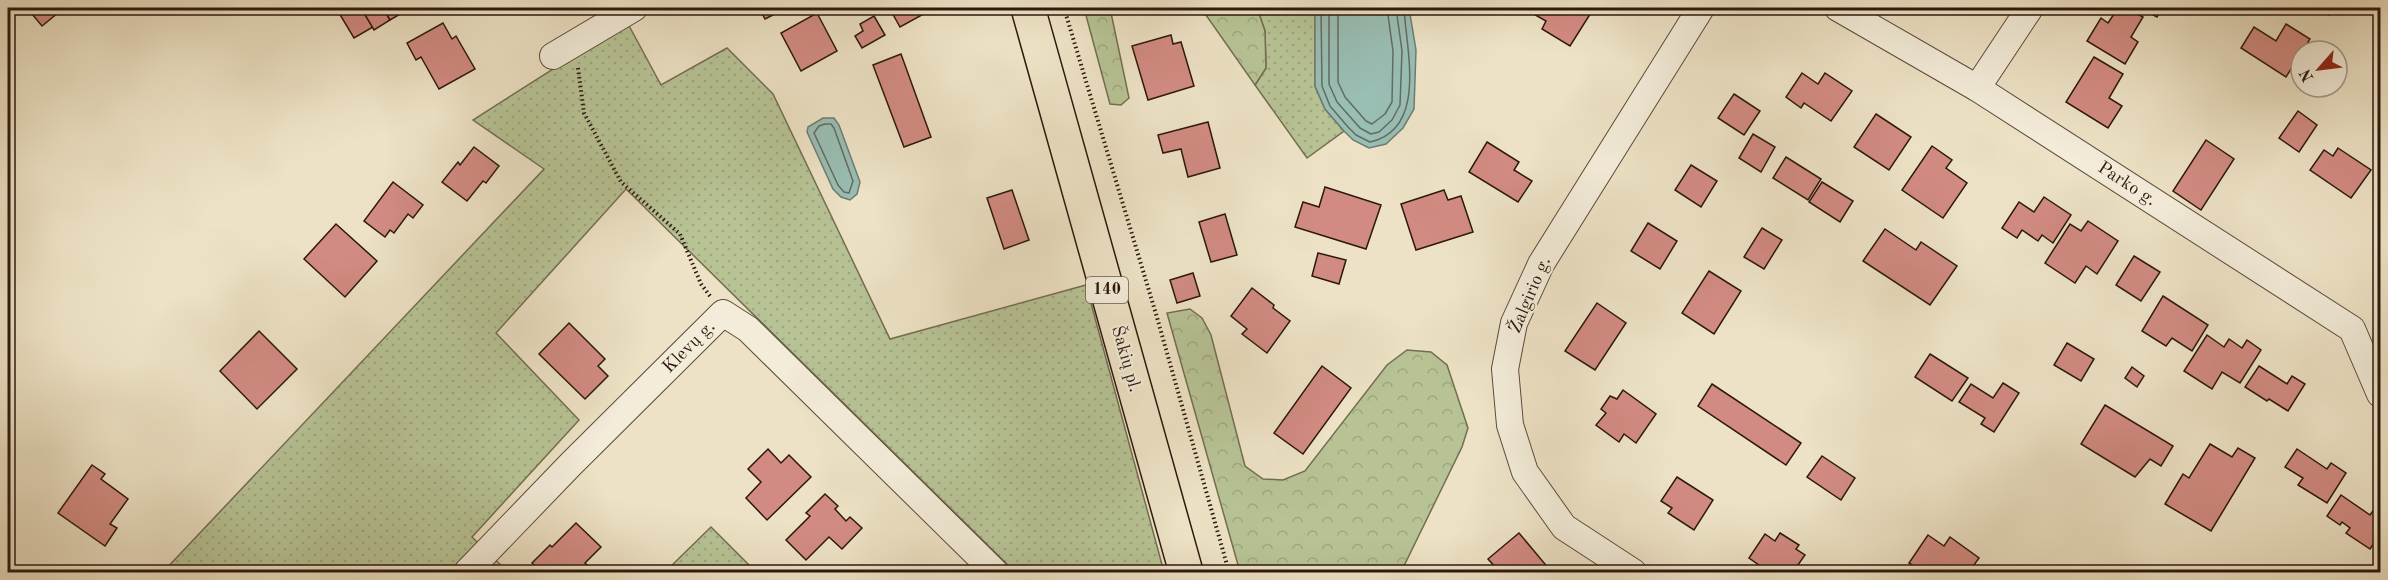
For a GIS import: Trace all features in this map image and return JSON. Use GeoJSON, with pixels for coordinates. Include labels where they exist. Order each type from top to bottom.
{"type":"FeatureCollection","features":[{"type":"Feature","properties":{"kind":"main road","name":"Šakių pl."},"geometry":{"type":"LineString","coordinates":[[1028,8],[1186,573]]}},
{"type":"Feature","properties":{"kind":"street"},"geometry":{"type":"LineString","coordinates":[[553,56],[634,8]]}},
{"type":"Feature","properties":{"kind":"street","name":"Žalgirio g."},"geometry":{"type":"LineString","coordinates":[[1633,573],[1564,527],[1525,472],[1510,425],[1505,369],[1514,323],[1540,264],[1701,8]]}},
{"type":"Feature","properties":{"kind":"street","name":"Parko g."},"geometry":{"type":"LineString","coordinates":[[1838,8],[1977,88],[2352,329],[2380,394]]}},
{"type":"Feature","properties":{"kind":"street"},"geometry":{"type":"LineString","coordinates":[[1977,88],[2030,8]]}},
{"type":"Feature","properties":{"kind":"street","name":"Klevų g."},"geometry":{"type":"LineString","coordinates":[[466,573],[571,464],[723,313],[748,328],[995,573]]}},
{"type":"Feature","properties":{"kind":"path"},"geometry":{"type":"LineString","coordinates":[[1064,8],[1153,303],[1229,573]]}},
{"type":"Feature","properties":{"kind":"path"},"geometry":{"type":"LineString","coordinates":[[575,43],[584,113],[621,182],[680,234],[701,284],[723,313]]}},
{"type":"Feature","properties":{"kind":"green space"},"geometry":{"type":"Polygon","coordinates":[[[1084,8],[1110,8],[1129,98],[1121,105],[1110,104],[1084,8]]]}},
{"type":"Feature","properties":{"kind":"green space"},"geometry":{"type":"Polygon","coordinates":[[[1201,8],[1257,8],[1265,31],[1266,68],[1255,85],[1201,8]]]}},
{"type":"Feature","properties":{"kind":"green space"},"geometry":{"type":"Polygon","coordinates":[[[1257,8],[1315,8],[1315,86],[1325,109],[1344,131],[1307,158],[1255,85],[1266,68],[1265,31],[1257,8]]]}},
{"type":"Feature","properties":{"kind":"green space"},"geometry":{"type":"Polygon","coordinates":[[[627,22],[661,85],[727,48],[773,94],[890,339],[1086,285],[1164,572],[1015,572],[626,189],[496,333],[579,420],[472,537],[508,572],[163,572],[544,169],[473,120],[627,22]]]}},
{"type":"Feature","properties":{"kind":"green space"},"geometry":{"type":"Polygon","coordinates":[[[1190,309],[1202,318],[1211,335],[1245,466],[1263,479],[1283,480],[1305,471],[1387,365],[1407,350],[1431,352],[1447,365],[1468,428],[1462,447],[1401,572],[1240,572],[1167,313],[1190,309]]]}},
{"type":"Feature","properties":{"kind":"green space"},"geometry":{"type":"Polygon","coordinates":[[[711,527],[756,572],[665,572],[711,527]]]}},
{"type":"Feature","properties":{"kind":"water"},"geometry":{"type":"Polygon","coordinates":[[[1315,8],[1409,8],[1416,50],[1414,109],[1403,128],[1386,144],[1369,148],[1353,140],[1325,109],[1315,86],[1315,8]]]}},
{"type":"Feature","properties":{"kind":"water"},"geometry":{"type":"Polygon","coordinates":[[[823,118],[834,118],[839,125],[860,182],[857,194],[850,200],[841,197],[833,189],[807,132],[808,127],[823,118]]]}},
{"type":"Feature","properties":{"kind":"building"},"geometry":{"type":"Polygon","coordinates":[[[27,8],[64,8],[42,26],[27,8]]]}},
{"type":"Feature","properties":{"kind":"building"},"geometry":{"type":"Polygon","coordinates":[[[336,8],[361,8],[373,27],[354,38],[336,8]]]}},
{"type":"Feature","properties":{"kind":"building"},"geometry":{"type":"Polygon","coordinates":[[[361,8],[383,8],[390,20],[374,30],[361,8]]]}},
{"type":"Feature","properties":{"kind":"building"},"geometry":{"type":"Polygon","coordinates":[[[383,8],[405,8],[407,10],[390,20],[383,8]]]}},
{"type":"Feature","properties":{"kind":"building"},"geometry":{"type":"Polygon","coordinates":[[[759,8],[787,8],[765,19],[759,8]]]}},
{"type":"Feature","properties":{"kind":"building"},"geometry":{"type":"Polygon","coordinates":[[[930,8],[931,10],[900,27],[890,9],[930,8]]]}},
{"type":"Feature","properties":{"kind":"building"},"geometry":{"type":"Polygon","coordinates":[[[1536,8],[1594,8],[1570,46],[1542,29],[1546,21],[1532,13],[1536,8]]]}},
{"type":"Feature","properties":{"kind":"building"},"geometry":{"type":"Polygon","coordinates":[[[2118,8],[2127,8],[2143,17],[2131,37],[2138,42],[2125,64],[2087,41],[2101,18],[2108,23],[2118,8]]]}},
{"type":"Feature","properties":{"kind":"building"},"geometry":{"type":"Polygon","coordinates":[[[2140,8],[2162,8],[2157,17],[2140,8]]]}},
{"type":"Feature","properties":{"kind":"building"},"geometry":{"type":"Polygon","coordinates":[[[2317,8],[2333,8],[2329,15],[2317,8]]]}},
{"type":"Feature","properties":{"kind":"building"},"geometry":{"type":"Polygon","coordinates":[[[817,13],[837,51],[801,71],[781,33],[817,13]]]}},
{"type":"Feature","properties":{"kind":"building"},"geometry":{"type":"Polygon","coordinates":[[[874,16],[885,35],[862,48],[855,36],[863,31],[860,24],[874,16]]]}},
{"type":"Feature","properties":{"kind":"building"},"geometry":{"type":"Polygon","coordinates":[[[443,23],[452,39],[456,36],[475,69],[439,89],[421,57],[416,60],[407,43],[443,23]]]}},
{"type":"Feature","properties":{"kind":"building"},"geometry":{"type":"Polygon","coordinates":[[[2286,24],[2310,39],[2289,39],[2289,72],[2286,77],[2241,48],[2254,27],[2276,41],[2286,24]]]}},
{"type":"Feature","properties":{"kind":"building"},"geometry":{"type":"Polygon","coordinates":[[[1171,35],[1173,44],[1181,42],[1194,86],[1148,100],[1132,46],[1171,35]]]}},
{"type":"Feature","properties":{"kind":"building"},"geometry":{"type":"Polygon","coordinates":[[[901,54],[931,137],[904,147],[873,65],[901,54]]]}},
{"type":"Feature","properties":{"kind":"building"},"geometry":{"type":"Polygon","coordinates":[[[2094,57],[2123,74],[2109,98],[2122,106],[2108,128],[2066,102],[2094,57]]]}},
{"type":"Feature","properties":{"kind":"building"},"geometry":{"type":"Polygon","coordinates":[[[1802,73],[1818,84],[1825,73],[1852,91],[1831,121],[1804,103],[1801,108],[1786,97],[1802,73]]]}},
{"type":"Feature","properties":{"kind":"building"},"geometry":{"type":"Polygon","coordinates":[[[1734,94],[1760,111],[1744,135],[1718,118],[1734,94]]]}},
{"type":"Feature","properties":{"kind":"building"},"geometry":{"type":"Polygon","coordinates":[[[2298,111],[2317,125],[2299,152],[2279,138],[2298,111]]]}},
{"type":"Feature","properties":{"kind":"building"},"geometry":{"type":"Polygon","coordinates":[[[1876,114],[1911,137],[1889,170],[1854,147],[1876,114]]]}},
{"type":"Feature","properties":{"kind":"building"},"geometry":{"type":"Polygon","coordinates":[[[1208,122],[1220,168],[1188,177],[1181,149],[1163,153],[1158,135],[1208,122]]]}},
{"type":"Feature","properties":{"kind":"building"},"geometry":{"type":"Polygon","coordinates":[[[1753,134],[1775,147],[1761,172],[1739,158],[1753,134]]]}},
{"type":"Feature","properties":{"kind":"building"},"geometry":{"type":"Polygon","coordinates":[[[2206,140],[2234,159],[2201,210],[2173,191],[2206,140]]]}},
{"type":"Feature","properties":{"kind":"building"},"geometry":{"type":"Polygon","coordinates":[[[1487,142],[1519,162],[1514,170],[1532,181],[1518,202],[1469,172],[1487,142]]]}},
{"type":"Feature","properties":{"kind":"building"},"geometry":{"type":"Polygon","coordinates":[[[1932,146],[1952,160],[1946,168],[1967,183],[1943,218],[1902,190],[1932,146]]]}},
{"type":"Feature","properties":{"kind":"building"},"geometry":{"type":"Polygon","coordinates":[[[474,147],[499,166],[486,183],[483,181],[467,201],[442,182],[458,162],[460,165],[474,147]]]}},
{"type":"Feature","properties":{"kind":"building"},"geometry":{"type":"Polygon","coordinates":[[[2338,148],[2371,170],[2351,198],[2310,170],[2324,150],[2333,156],[2338,148]]]}},
{"type":"Feature","properties":{"kind":"building"},"geometry":{"type":"Polygon","coordinates":[[[1786,157],[1821,179],[1808,200],[1773,178],[1786,157]]]}},
{"type":"Feature","properties":{"kind":"building"},"geometry":{"type":"Polygon","coordinates":[[[1691,165],[1717,181],[1701,207],[1675,190],[1691,165]]]}},
{"type":"Feature","properties":{"kind":"building"},"geometry":{"type":"Polygon","coordinates":[[[393,182],[423,205],[413,218],[408,214],[394,233],[390,230],[385,237],[364,221],[393,182]]]}},
{"type":"Feature","properties":{"kind":"building"},"geometry":{"type":"Polygon","coordinates":[[[1822,182],[1853,201],[1840,222],[1809,202],[1822,182]]]}},
{"type":"Feature","properties":{"kind":"building"},"geometry":{"type":"Polygon","coordinates":[[[1325,187],[1381,205],[1366,249],[1295,227],[1303,202],[1319,207],[1325,187]]]}},
{"type":"Feature","properties":{"kind":"building"},"geometry":{"type":"Polygon","coordinates":[[[1012,190],[1029,240],[1004,249],[987,198],[1012,190]]]}},
{"type":"Feature","properties":{"kind":"building"},"geometry":{"type":"Polygon","coordinates":[[[1444,190],[1448,200],[1461,196],[1473,232],[1416,250],[1401,204],[1444,190]]]}},
{"type":"Feature","properties":{"kind":"building"},"geometry":{"type":"Polygon","coordinates":[[[2044,197],[2071,215],[2053,243],[2042,235],[2038,241],[2022,230],[2017,238],[2002,228],[2019,202],[2034,212],[2044,197]]]}},
{"type":"Feature","properties":{"kind":"building"},"geometry":{"type":"Polygon","coordinates":[[[1225,214],[1237,255],[1211,262],[1199,222],[1225,214]]]}},
{"type":"Feature","properties":{"kind":"building"},"geometry":{"type":"Polygon","coordinates":[[[2088,221],[2118,241],[2097,274],[2086,266],[2075,283],[2045,263],[2070,224],[2081,231],[2088,221]]]}},
{"type":"Feature","properties":{"kind":"building"},"geometry":{"type":"Polygon","coordinates":[[[1648,223],[1677,241],[1660,269],[1631,251],[1648,223]]]}},
{"type":"Feature","properties":{"kind":"building"},"geometry":{"type":"Polygon","coordinates":[[[336,224],[377,261],[345,297],[304,259],[336,224]]]}},
{"type":"Feature","properties":{"kind":"building"},"geometry":{"type":"Polygon","coordinates":[[[1762,228],[1782,240],[1764,269],[1744,257],[1762,228]]]}},
{"type":"Feature","properties":{"kind":"building"},"geometry":{"type":"Polygon","coordinates":[[[1885,229],[1916,250],[1921,242],[1957,266],[1930,305],[1863,261],[1885,229]]]}},
{"type":"Feature","properties":{"kind":"building"},"geometry":{"type":"Polygon","coordinates":[[[1318,253],[1346,260],[1339,284],[1312,276],[1318,253]]]}},
{"type":"Feature","properties":{"kind":"building"},"geometry":{"type":"Polygon","coordinates":[[[2134,256],[2160,272],[2141,301],[2116,285],[2134,256]]]}},
{"type":"Feature","properties":{"kind":"building"},"geometry":{"type":"Polygon","coordinates":[[[1709,271],[1741,291],[1714,334],[1682,313],[1709,271]]]}},
{"type":"Feature","properties":{"kind":"building"},"geometry":{"type":"Polygon","coordinates":[[[1193,273],[1200,296],[1177,303],[1170,280],[1193,273]]]}},
{"type":"Feature","properties":{"kind":"building"},"geometry":{"type":"Polygon","coordinates":[[[1252,288],[1290,321],[1267,353],[1242,334],[1247,329],[1231,316],[1252,288]]]}},
{"type":"Feature","properties":{"kind":"building"},"geometry":{"type":"Polygon","coordinates":[[[2163,296],[2208,325],[2192,351],[2172,338],[2166,346],[2142,331],[2163,296]]]}},
{"type":"Feature","properties":{"kind":"building"},"geometry":{"type":"Polygon","coordinates":[[[1597,303],[1626,323],[1595,370],[1565,351],[1597,303]]]}},
{"type":"Feature","properties":{"kind":"building"},"geometry":{"type":"Polygon","coordinates":[[[569,323],[605,359],[598,366],[608,376],[585,399],[539,354],[569,323]]]}},
{"type":"Feature","properties":{"kind":"building"},"geometry":{"type":"Polygon","coordinates":[[[259,331],[297,369],[257,409],[220,371],[259,331]]]}},
{"type":"Feature","properties":{"kind":"building"},"geometry":{"type":"Polygon","coordinates":[[[2207,335],[2224,347],[2229,339],[2242,348],[2247,340],[2261,350],[2240,383],[2222,372],[2212,389],[2184,371],[2207,335]]]}},
{"type":"Feature","properties":{"kind":"building"},"geometry":{"type":"Polygon","coordinates":[[[2067,343],[2094,359],[2081,381],[2054,365],[2067,343]]]}},
{"type":"Feature","properties":{"kind":"building"},"geometry":{"type":"Polygon","coordinates":[[[1930,354],[1968,378],[1952,401],[1915,377],[1930,354]]]}},
{"type":"Feature","properties":{"kind":"building"},"geometry":{"type":"Polygon","coordinates":[[[1322,366],[1351,388],[1303,454],[1274,433],[1322,366]]]}},
{"type":"Feature","properties":{"kind":"building"},"geometry":{"type":"Polygon","coordinates":[[[2259,366],[2287,384],[2292,376],[2305,384],[2288,411],[2245,387],[2259,366]]]}},
{"type":"Feature","properties":{"kind":"building"},"geometry":{"type":"Polygon","coordinates":[[[2132,367],[2144,376],[2137,387],[2125,378],[2132,367]]]}},
{"type":"Feature","properties":{"kind":"building"},"geometry":{"type":"Polygon","coordinates":[[[2003,383],[2019,393],[1994,432],[1981,424],[1985,418],[1959,402],[1971,384],[1993,398],[2003,383]]]}},
{"type":"Feature","properties":{"kind":"building"},"geometry":{"type":"Polygon","coordinates":[[[1712,384],[1801,443],[1786,465],[1698,406],[1712,384]]]}},
{"type":"Feature","properties":{"kind":"building"},"geometry":{"type":"Polygon","coordinates":[[[1623,390],[1656,414],[1636,443],[1624,434],[1619,442],[1596,425],[1606,413],[1601,409],[1610,396],[1617,399],[1623,390]]]}},
{"type":"Feature","properties":{"kind":"building"},"geometry":{"type":"Polygon","coordinates":[[[2105,405],[2173,446],[2161,466],[2150,459],[2135,477],[2081,444],[2105,405]]]}},
{"type":"Feature","properties":{"kind":"building"},"geometry":{"type":"Polygon","coordinates":[[[2210,444],[2232,457],[2238,448],[2255,458],[2211,531],[2165,504],[2183,474],[2189,478],[2210,444]]]}},
{"type":"Feature","properties":{"kind":"building"},"geometry":{"type":"Polygon","coordinates":[[[768,449],[781,463],[789,455],[811,477],[767,520],[746,498],[761,482],[748,469],[768,449]]]}},
{"type":"Feature","properties":{"kind":"building"},"geometry":{"type":"Polygon","coordinates":[[[2297,449],[2327,469],[2331,463],[2346,473],[2327,503],[2298,485],[2303,478],[2285,467],[2297,449]]]}},
{"type":"Feature","properties":{"kind":"building"},"geometry":{"type":"Polygon","coordinates":[[[1822,456],[1855,478],[1841,500],[1807,477],[1822,456]]]}},
{"type":"Feature","properties":{"kind":"building"},"geometry":{"type":"Polygon","coordinates":[[[92,465],[105,474],[101,479],[128,499],[110,524],[117,528],[105,546],[58,513],[92,465]]]}},
{"type":"Feature","properties":{"kind":"building"},"geometry":{"type":"Polygon","coordinates":[[[1677,477],[1713,500],[1694,530],[1668,513],[1672,508],[1661,501],[1677,477]]]}},
{"type":"Feature","properties":{"kind":"building"},"geometry":{"type":"Polygon","coordinates":[[[825,494],[838,506],[835,509],[846,521],[850,517],[862,528],[842,549],[829,537],[806,560],[786,540],[810,516],[806,513],[825,494]]]}},
{"type":"Feature","properties":{"kind":"building"},"geometry":{"type":"Polygon","coordinates":[[[2341,495],[2370,515],[2375,508],[2380,511],[2380,534],[2370,549],[2346,533],[2350,528],[2342,522],[2340,525],[2327,516],[2341,495]]]}},
{"type":"Feature","properties":{"kind":"building"},"geometry":{"type":"Polygon","coordinates":[[[576,523],[601,547],[585,563],[595,572],[542,572],[532,563],[576,523]]]}},
{"type":"Feature","properties":{"kind":"building"},"geometry":{"type":"Polygon","coordinates":[[[1519,533],[1550,570],[1547,572],[1493,572],[1497,569],[1488,559],[1519,533]]]}},
{"type":"Feature","properties":{"kind":"building"},"geometry":{"type":"Polygon","coordinates":[[[1780,533],[1799,545],[1796,549],[1805,555],[1793,572],[1769,572],[1749,558],[1765,534],[1775,541],[1780,533]]]}},
{"type":"Feature","properties":{"kind":"building"},"geometry":{"type":"Polygon","coordinates":[[[1928,535],[1944,546],[1950,537],[1979,558],[1969,572],[1943,572],[1936,567],[1932,572],[1923,572],[1909,563],[1928,535]]]}}]}
